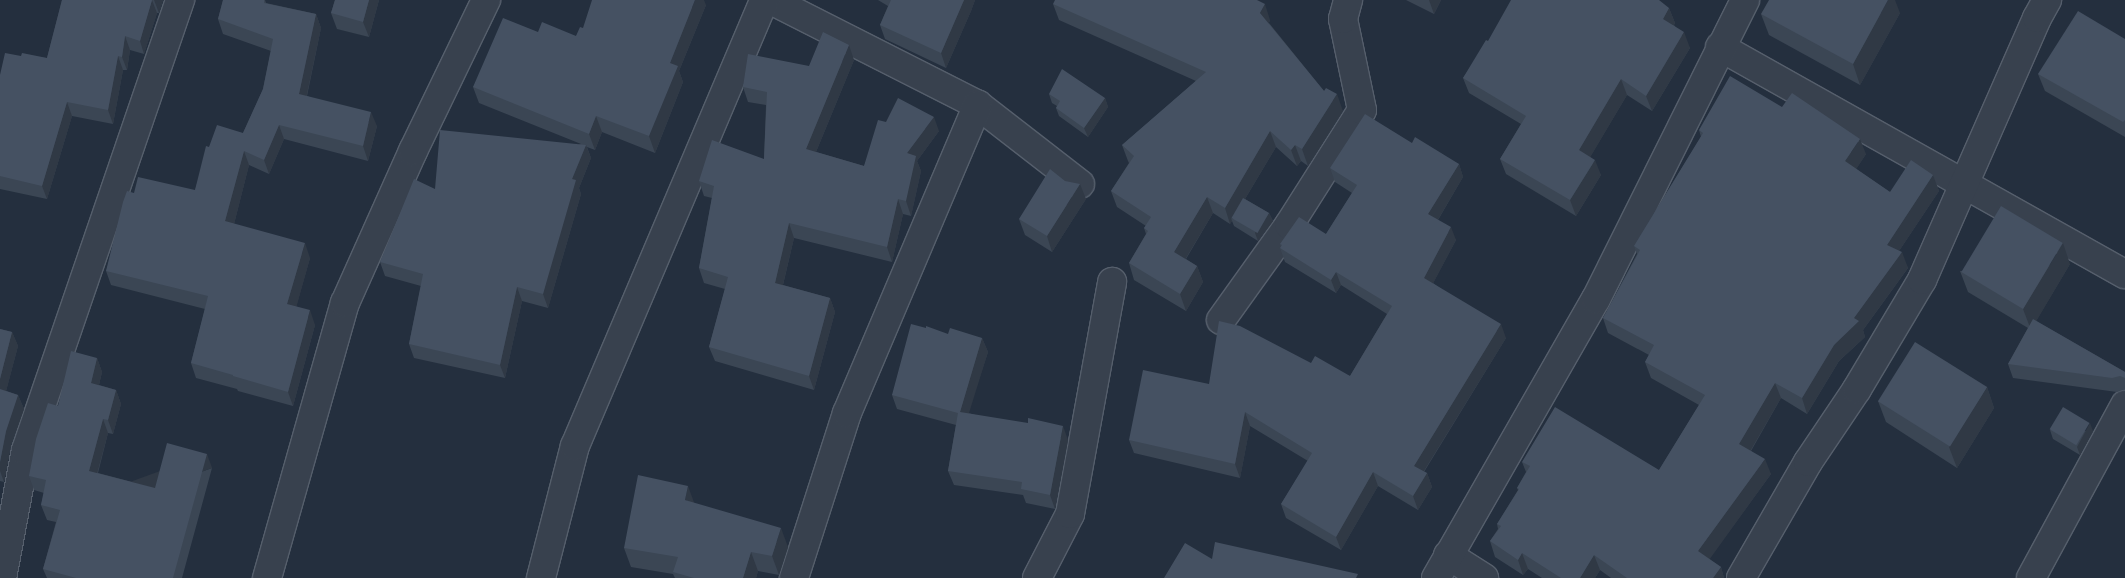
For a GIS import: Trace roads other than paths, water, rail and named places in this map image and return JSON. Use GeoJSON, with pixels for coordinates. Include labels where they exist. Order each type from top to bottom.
{"type":"FeatureCollection","features":[{"type":"Feature","properties":{"kind":"street"},"geometry":{"type":"LineString","coordinates":[[2,578],[26,450],[180,0]]}},
{"type":"Feature","properties":{"kind":"street"},"geometry":{"type":"LineString","coordinates":[[267,578],[345,303],[413,151],[486,0]]}},
{"type":"Feature","properties":{"kind":"street"},"geometry":{"type":"LineString","coordinates":[[541,578],[575,446],[764,0]]}},
{"type":"Feature","properties":{"kind":"street"},"geometry":{"type":"LineString","coordinates":[[771,0],[978,105],[1080,184]]}},
{"type":"Feature","properties":{"kind":"street"},"geometry":{"type":"LineString","coordinates":[[1221,320],[1289,225],[1362,110],[1344,19],[1348,0]]}},
{"type":"Feature","properties":{"kind":"street"},"geometry":{"type":"LineString","coordinates":[[1484,578],[1442,567],[1596,299],[1720,47],[1746,0]]}},
{"type":"Feature","properties":{"kind":"street"},"geometry":{"type":"LineString","coordinates":[[1741,578],[1808,462],[1857,390],[1922,280],[1964,182],[2047,0]]}},
{"type":"Feature","properties":{"kind":"street"},"geometry":{"type":"LineString","coordinates":[[1720,47],[1964,182],[2125,274]]}},
{"type":"Feature","properties":{"kind":"street"},"geometry":{"type":"LineString","coordinates":[[794,578],[847,413],[978,105]]}},
{"type":"Feature","properties":{"kind":"street"},"geometry":{"type":"LineString","coordinates":[[1037,578],[1070,514],[1112,282]]}},
{"type":"Feature","properties":{"kind":"street"},"geometry":{"type":"LineString","coordinates":[[2031,578],[2125,405]]}}]}
